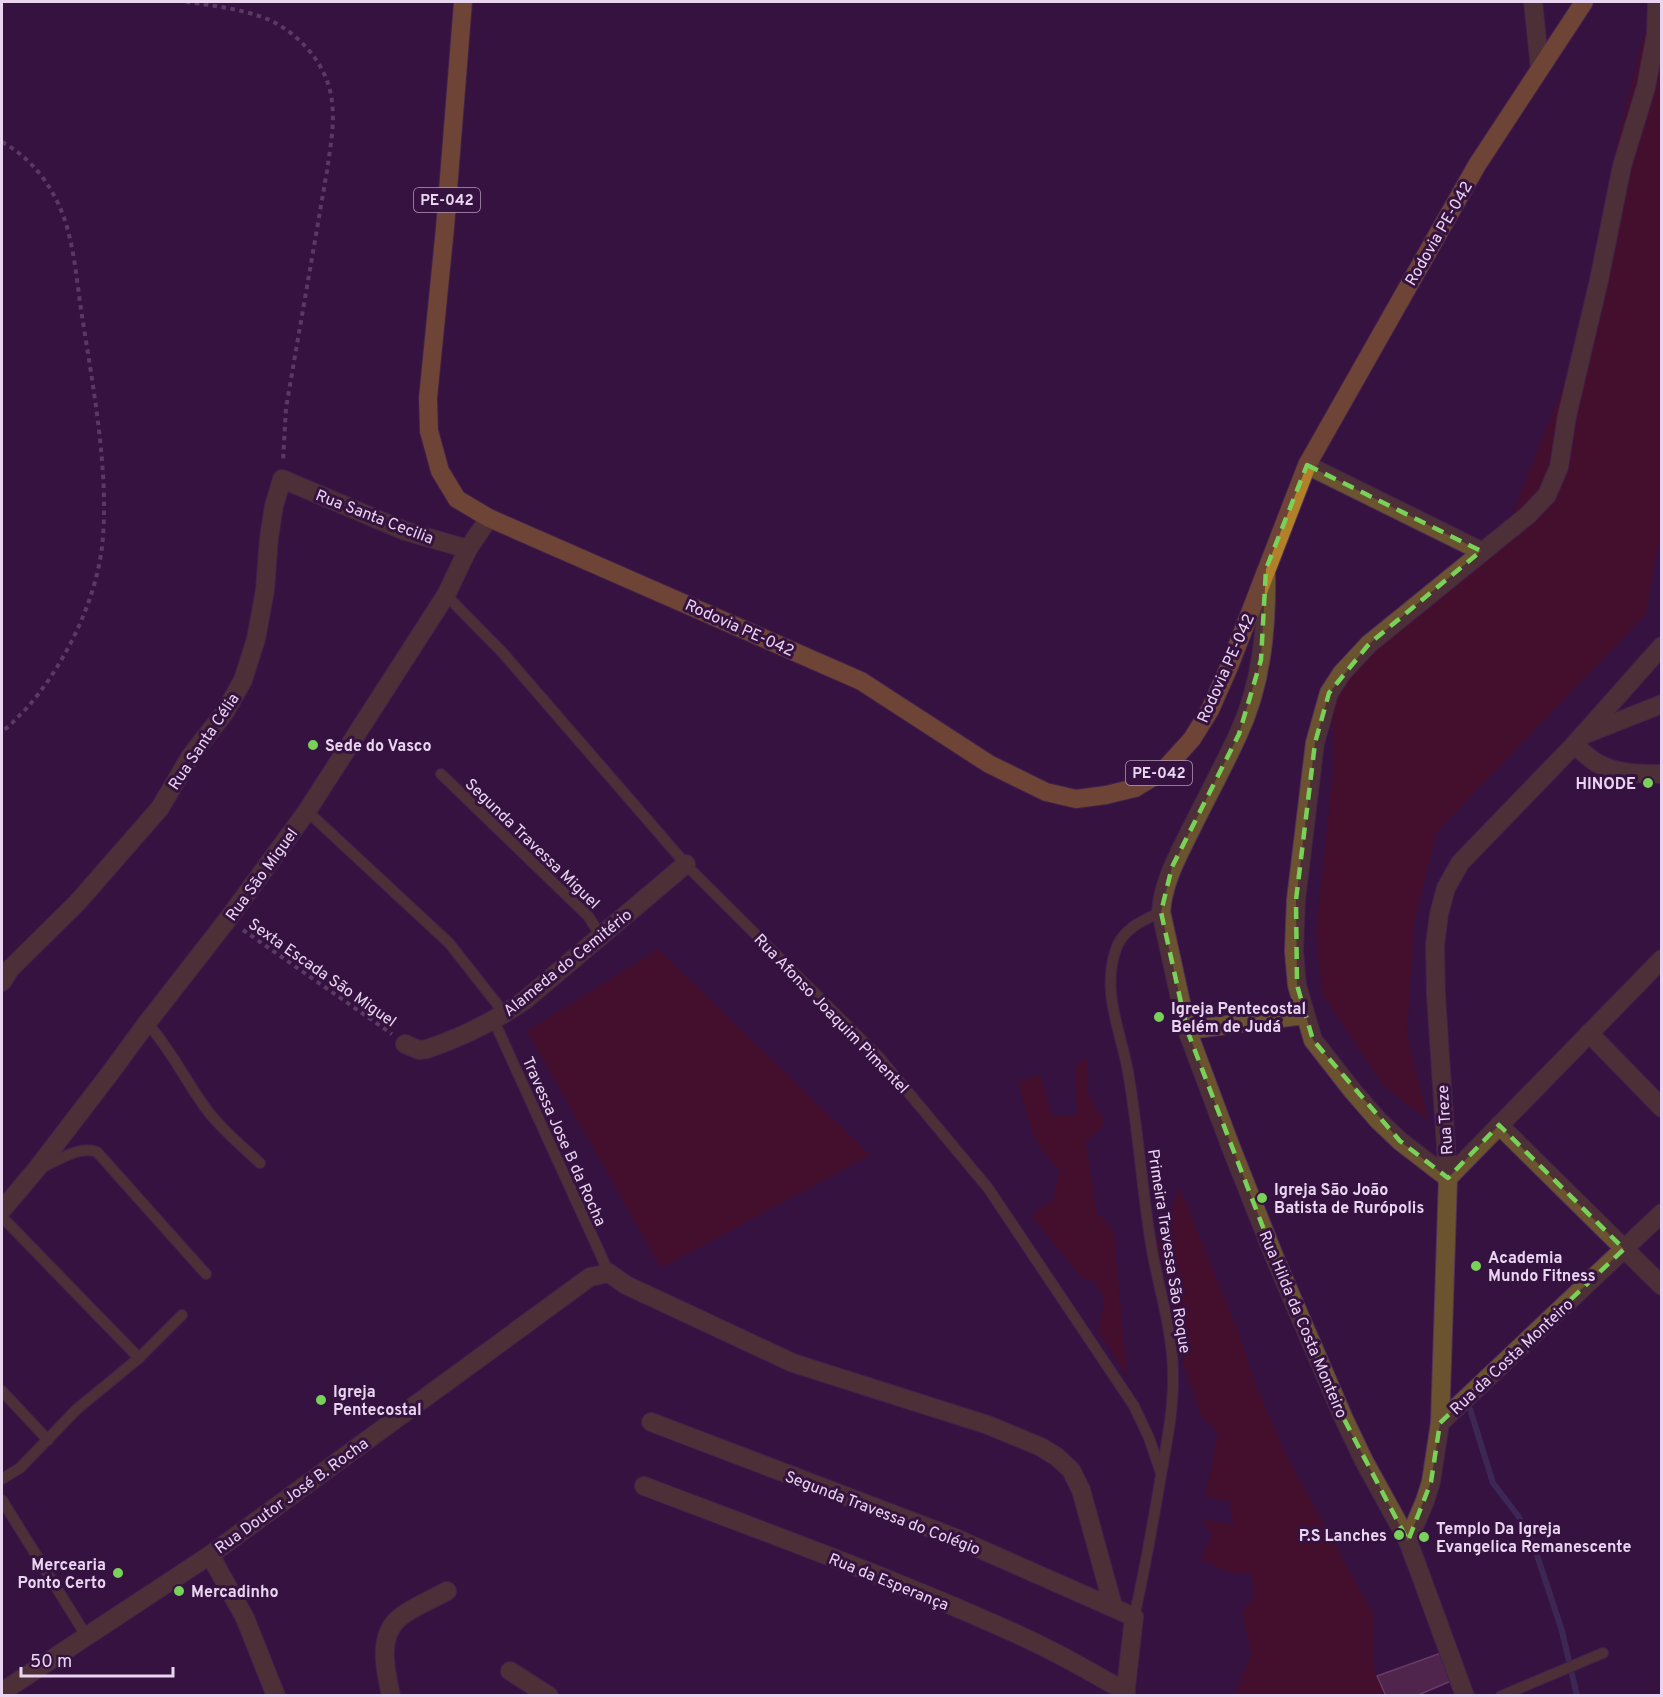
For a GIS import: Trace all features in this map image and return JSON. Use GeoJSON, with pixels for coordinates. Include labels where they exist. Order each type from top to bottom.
{"type":"FeatureCollection","features":[{"type":"Feature","properties":{"kind":"main road","name":"Rodovia PE-042"},"geometry":{"type":"LineString","coordinates":[[463,2],[447,204],[428,398],[429,431],[440,471],[457,499],[489,518],[861,681],[989,764],[1046,792],[1076,799],[1135,788],[1163,771],[1192,739],[1210,710],[1307,465],[1477,165],[1584,2]]}},
{"type":"Feature","properties":{"kind":"street"},"geometry":{"type":"LineString","coordinates":[[1533,2],[1540,68]]}},
{"type":"Feature","properties":{"kind":"street"},"geometry":{"type":"LineString","coordinates":[[1658,2],[1656,34],[1646,87],[1622,166],[1599,280],[1567,416],[1559,467],[1547,495],[1528,515],[1369,644],[1342,673],[1329,693],[1315,743],[1296,900],[1294,951],[1296,973],[1313,1040],[1352,1090],[1400,1141],[1448,1178],[1662,959]]}},
{"type":"Feature","properties":{"kind":"street"},"geometry":{"type":"LineString","coordinates":[[1307,465],[1481,552]]}},
{"type":"Feature","properties":{"kind":"street","name":"Rua Santa Cecilia"},"geometry":{"type":"LineString","coordinates":[[282,479],[405,531],[468,549]]}},
{"type":"Feature","properties":{"kind":"street","name":"Rua Santa Célia"},"geometry":{"type":"LineString","coordinates":[[2,982],[10,969],[77,903],[160,808],[190,757],[225,712],[243,680],[256,639],[265,590],[274,506],[282,479]]}},
{"type":"Feature","properties":{"kind":"street","name":"Rua São Miguel"},"geometry":{"type":"LineString","coordinates":[[2,1210],[35,1171],[228,919],[307,811],[446,595],[468,549],[489,518]]}},
{"type":"Feature","properties":{"kind":"street","name":"Rua Hilda da Costa Monteiro"},"geometry":{"type":"LineString","coordinates":[[1266,569],[1267,618],[1261,660],[1251,700],[1239,734],[1172,867],[1161,900],[1161,912],[1187,1030],[1276,1261],[1364,1461],[1408,1541],[1465,1695]]}},
{"type":"Feature","properties":{"kind":"street","name":"Rua Treze"},"geometry":{"type":"LineString","coordinates":[[1408,1541],[1431,1482],[1440,1424],[1448,1178],[1435,945],[1439,914],[1446,888],[1460,863],[1578,741],[1662,646]]}},
{"type":"Feature","properties":{"kind":"street"},"geometry":{"type":"LineString","coordinates":[[1662,704],[1578,741],[1596,763],[1614,770],[1662,774]]}},
{"type":"Feature","properties":{"kind":"street","name":"Alameda do Cemitério"},"geometry":{"type":"LineString","coordinates":[[405,1044],[419,1050],[427,1049],[500,1017],[525,1000],[686,864]]}},
{"type":"Feature","properties":{"kind":"street"},"geometry":{"type":"LineString","coordinates":[[1187,1030],[1305,1015]]}},
{"type":"Feature","properties":{"kind":"street"},"geometry":{"type":"LineString","coordinates":[[1589,1033],[1662,1108]]}},
{"type":"Feature","properties":{"kind":"street"},"geometry":{"type":"LineString","coordinates":[[1499,1125],[1662,1286]]}},
{"type":"Feature","properties":{"kind":"street","name":"Rua da Costa Monteiro"},"geometry":{"type":"LineString","coordinates":[[1440,1424],[1662,1213]]}},
{"type":"Feature","properties":{"kind":"street"},"geometry":{"type":"LineString","coordinates":[[609,1273],[626,1285],[793,1363],[988,1425],[1041,1447],[1058,1457],[1071,1470],[1081,1490],[1113,1606]]}},
{"type":"Feature","properties":{"kind":"street","name":"Rua Doutor José B. Rocha"},"geometry":{"type":"LineString","coordinates":[[2,1692],[210,1555],[590,1277],[609,1273]]}},
{"type":"Feature","properties":{"kind":"street","name":"Segunda Travessa do Colégio"},"geometry":{"type":"LineString","coordinates":[[651,1422],[952,1537],[1134,1617]]}},
{"type":"Feature","properties":{"kind":"street","name":"Rua da Esperança"},"geometry":{"type":"LineString","coordinates":[[644,1486],[974,1615],[1060,1655],[1125,1694]]}},
{"type":"Feature","properties":{"kind":"street"},"geometry":{"type":"LineString","coordinates":[[210,1555],[245,1618],[276,1695]]}},
{"type":"Feature","properties":{"kind":"street"},"geometry":{"type":"LineString","coordinates":[[391,1695],[384,1660],[389,1631],[398,1618],[447,1591]]}},
{"type":"Feature","properties":{"kind":"street"},"geometry":{"type":"LineString","coordinates":[[1125,1694],[1134,1617]]}},
{"type":"Feature","properties":{"kind":"street"},"geometry":{"type":"LineString","coordinates":[[510,1671],[549,1695]]}},
{"type":"Feature","properties":{"kind":"lane","name":"Rua Afonso Joaquim Pimentel"},"geometry":{"type":"LineString","coordinates":[[446,595],[502,652],[686,864],[878,1056],[988,1188],[1134,1406],[1149,1438],[1161,1473]]}},
{"type":"Feature","properties":{"kind":"lane","name":"Segunda Travessa Miguel"},"geometry":{"type":"LineString","coordinates":[[441,774],[588,916],[601,936]]}},
{"type":"Feature","properties":{"kind":"lane","name":"Travessa Jose B da Rocha"},"geometry":{"type":"LineString","coordinates":[[307,811],[449,943],[500,1017],[609,1273]]}},
{"type":"Feature","properties":{"kind":"lane","name":"Primeira Travessa São Roque"},"geometry":{"type":"LineString","coordinates":[[1134,1617],[1146,1567],[1170,1428],[1172,1345],[1153,1256],[1128,1072],[1110,990],[1113,961],[1120,940],[1139,922],[1161,912]]}},
{"type":"Feature","properties":{"kind":"lane"},"geometry":{"type":"LineString","coordinates":[[147,1023],[163,1043],[209,1113],[260,1163]]}},
{"type":"Feature","properties":{"kind":"lane"},"geometry":{"type":"LineString","coordinates":[[35,1171],[80,1151],[97,1152],[206,1274]]}},
{"type":"Feature","properties":{"kind":"lane"},"geometry":{"type":"LineString","coordinates":[[2,1217],[139,1358]]}},
{"type":"Feature","properties":{"kind":"lane"},"geometry":{"type":"LineString","coordinates":[[2,1479],[20,1468],[77,1409],[139,1358],[182,1315]]}},
{"type":"Feature","properties":{"kind":"lane"},"geometry":{"type":"LineString","coordinates":[[2,1391],[48,1440]]}},
{"type":"Feature","properties":{"kind":"lane"},"geometry":{"type":"LineString","coordinates":[[2,1500],[87,1637]]}},
{"type":"Feature","properties":{"kind":"lane"},"geometry":{"type":"LineString","coordinates":[[1501,1695],[1603,1653]]}},
{"type":"Feature","properties":{"kind":"path"},"geometry":{"type":"LineString","coordinates":[[186,2],[238,10],[278,24],[302,43],[322,68],[332,102],[327,171],[286,408],[282,479]]}},
{"type":"Feature","properties":{"kind":"path"},"geometry":{"type":"LineString","coordinates":[[2,142],[18,151],[40,174],[57,201],[68,230],[92,387],[104,504],[102,547],[95,582],[81,619],[60,664],[33,701],[8,728],[2,731]]}},
{"type":"Feature","properties":{"kind":"path","name":"Sexta Escada São Miguel"},"geometry":{"type":"LineString","coordinates":[[228,919],[405,1044]]}},
{"type":"Feature","properties":{"kind":"highlighted area"},"geometry":{"type":"Polygon","coordinates":[[[1307,465],[1481,551],[1369,644],[1329,693],[1315,743],[1296,900],[1297,985],[1313,1040],[1400,1141],[1448,1178],[1499,1125],[1624,1249],[1440,1423],[1431,1482],[1408,1541],[1344,1419],[1276,1261],[1187,1030],[1161,912],[1172,867],[1239,734],[1261,660],[1266,569],[1307,465]]]}},
{"type":"Feature","properties":{"kind":"shaded area"},"geometry":{"type":"Polygon","coordinates":[[[1646,2],[1661,2],[1662,537],[1656,554],[1646,614],[1437,831],[1414,922],[1407,1035],[1428,1120],[1384,1086],[1322,994],[1316,932],[1334,762],[1331,689],[1505,533],[1607,275],[1615,233],[1616,146],[1649,14],[1646,2]]]}},
{"type":"Feature","properties":{"kind":"shaded area"},"geometry":{"type":"Polygon","coordinates":[[[658,949],[870,1155],[661,1268],[527,1031],[658,949]]]}},
{"type":"Feature","properties":{"kind":"shaded area"},"geometry":{"type":"Polygon","coordinates":[[[1087,1058],[1087,1092],[1105,1123],[1086,1142],[1096,1210],[1114,1233],[1127,1377],[1098,1330],[1105,1300],[1095,1282],[1081,1277],[1031,1215],[1053,1200],[1060,1171],[1042,1151],[1032,1132],[1018,1082],[1040,1075],[1052,1116],[1077,1115],[1075,1066],[1087,1058]]]}},
{"type":"Feature","properties":{"kind":"shaded area"},"geometry":{"type":"Polygon","coordinates":[[[1180,1188],[1239,1334],[1255,1383],[1287,1457],[1374,1616],[1374,1669],[1386,1695],[1235,1695],[1251,1653],[1242,1610],[1254,1599],[1251,1574],[1233,1574],[1201,1559],[1212,1535],[1202,1519],[1234,1525],[1229,1501],[1205,1496],[1218,1433],[1201,1416],[1184,1365],[1183,1331],[1156,1244],[1180,1188]]]}},
{"type":"Feature","properties":{"kind":"building"},"geometry":{"type":"Polygon","coordinates":[[[1441,1653],[1451,1681],[1416,1696],[1386,1696],[1377,1676],[1441,1653]]]}},
{"type":"Feature","properties":{"kind":"waterway"},"geometry":{"type":"LineString","coordinates":[[1470,1409],[1493,1483],[1519,1517],[1534,1546],[1562,1631],[1577,1696]]}},
{"type":"Feature","properties":{"kind":"place","name":"Sede do Vasco"},"geometry":{"type":"Point","coordinates":[313,745]}},
{"type":"Feature","properties":{"kind":"place","name":"HINODE"},"geometry":{"type":"Point","coordinates":[1648,783]}},
{"type":"Feature","properties":{"kind":"place","name":"Igreja Pentecostal Belém de Judá"},"geometry":{"type":"Point","coordinates":[1159,1017]}},
{"type":"Feature","properties":{"kind":"place","name":"Igreja São João Batista de Rurópolis"},"geometry":{"type":"Point","coordinates":[1262,1198]}},
{"type":"Feature","properties":{"kind":"place","name":"Academia Mundo Fitness"},"geometry":{"type":"Point","coordinates":[1476,1266]}},
{"type":"Feature","properties":{"kind":"place","name":"Igreja Pentecostal"},"geometry":{"type":"Point","coordinates":[321,1400]}},
{"type":"Feature","properties":{"kind":"place","name":"P.S Lanches"},"geometry":{"type":"Point","coordinates":[1399,1535]}},
{"type":"Feature","properties":{"kind":"place","name":"Templo Da Igreja Evangelica Remanescente"},"geometry":{"type":"Point","coordinates":[1424,1537]}},
{"type":"Feature","properties":{"kind":"place","name":"Mercearia Ponto Certo"},"geometry":{"type":"Point","coordinates":[118,1573]}},
{"type":"Feature","properties":{"kind":"place","name":"Mercadinho"},"geometry":{"type":"Point","coordinates":[179,1591]}}]}
